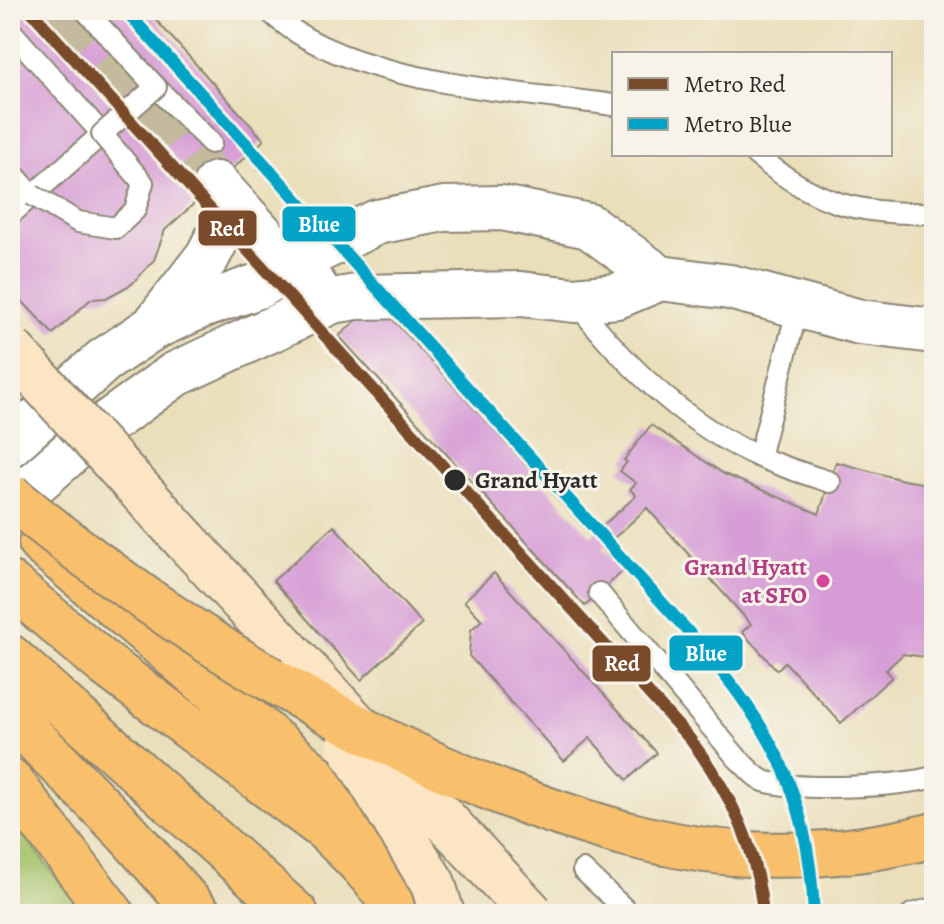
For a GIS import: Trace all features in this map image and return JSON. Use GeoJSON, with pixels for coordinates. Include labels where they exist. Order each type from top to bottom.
{"type":"FeatureCollection","features":[{"type":"Feature","properties":{"kind":"main road"},"geometry":{"type":"LineString","coordinates":[[10,348],[532,914]]}},
{"type":"Feature","properties":{"kind":"main road"},"geometry":{"type":"LineString","coordinates":[[10,496],[126,587],[244,665],[389,743],[543,808],[644,838],[746,854],[840,852],[934,835]]}},
{"type":"Feature","properties":{"kind":"main road"},"geometry":{"type":"LineString","coordinates":[[10,513],[98,593],[382,835],[462,914]]}},
{"type":"Feature","properties":{"kind":"main road"},"geometry":{"type":"LineString","coordinates":[[10,584],[105,664],[324,828],[351,852],[376,881],[398,914]]}},
{"type":"Feature","properties":{"kind":"main road"},"geometry":{"type":"LineString","coordinates":[[10,657],[296,914]]}},
{"type":"Feature","properties":{"kind":"main road"},"geometry":{"type":"LineString","coordinates":[[303,667],[433,884],[442,914]]}},
{"type":"Feature","properties":{"kind":"main road"},"geometry":{"type":"LineString","coordinates":[[10,714],[127,833],[199,914]]}},
{"type":"Feature","properties":{"kind":"main road"},"geometry":{"type":"LineString","coordinates":[[10,781],[112,914]]}},
{"type":"Feature","properties":{"kind":"street"},"geometry":{"type":"LineString","coordinates":[[226,172],[292,268],[342,312]]}},
{"type":"Feature","properties":{"kind":"street"},"geometry":{"type":"LineString","coordinates":[[152,328],[208,256],[225,223],[226,172]]}},
{"type":"Feature","properties":{"kind":"street"},"geometry":{"type":"LineString","coordinates":[[10,444],[103,361],[152,328],[201,306],[261,285],[340,239],[377,222],[444,209],[502,208],[589,226],[660,278],[730,287],[860,322],[934,331]]}},
{"type":"Feature","properties":{"kind":"street"},"geometry":{"type":"LineString","coordinates":[[10,505],[88,437],[174,375],[392,294],[435,297],[521,294],[574,300],[617,296],[660,278]]}},
{"type":"Feature","properties":{"kind":"lane"},"geometry":{"type":"LineString","coordinates":[[85,10],[156,87],[226,172]]}},
{"type":"Feature","properties":{"kind":"lane"},"geometry":{"type":"LineString","coordinates":[[268,10],[278,20],[324,47],[373,67],[436,80],[612,105]]}},
{"type":"Feature","properties":{"kind":"lane"},"geometry":{"type":"LineString","coordinates":[[10,30],[143,183],[135,210],[116,228],[78,222],[32,195],[10,170]]}},
{"type":"Feature","properties":{"kind":"lane"},"geometry":{"type":"LineString","coordinates":[[10,215],[156,87]]}},
{"type":"Feature","properties":{"kind":"lane"},"geometry":{"type":"LineString","coordinates":[[758,156],[802,188],[841,205],[891,214],[934,213]]}},
{"type":"Feature","properties":{"kind":"lane"},"geometry":{"type":"LineString","coordinates":[[574,300],[598,330],[655,387],[721,437],[759,457],[830,482]]}},
{"type":"Feature","properties":{"kind":"lane"},"geometry":{"type":"LineString","coordinates":[[759,457],[798,307]]}},
{"type":"Feature","properties":{"kind":"lane"},"geometry":{"type":"LineString","coordinates":[[599,593],[738,759],[764,782],[843,786],[934,777]]}},
{"type":"Feature","properties":{"kind":"lane"},"geometry":{"type":"LineString","coordinates":[[583,870],[630,914]]}},
{"type":"Feature","properties":{"kind":"lane"},"geometry":{"type":"LineString","coordinates":[[912,914],[934,908]]}},
{"type":"Feature","properties":{"kind":"path"},"geometry":{"type":"LineString","coordinates":[[226,172],[298,189]]}},
{"type":"Feature","properties":{"kind":"green space"},"geometry":{"type":"Polygon","coordinates":[[[10,816],[85,914],[10,914],[10,816]]]}},
{"type":"Feature","properties":{"kind":"building"},"geometry":{"type":"Polygon","coordinates":[[[10,10],[147,10],[264,140],[165,230],[154,260],[132,284],[106,298],[91,299],[53,334],[10,288],[10,10]]]}},
{"type":"Feature","properties":{"kind":"building","name":"Grand Hyatt at SFO"},"geometry":{"type":"Polygon","coordinates":[[[377,302],[591,536],[636,496],[630,489],[636,483],[620,471],[627,462],[624,460],[651,425],[724,474],[819,514],[836,462],[934,485],[934,658],[903,654],[886,670],[892,677],[841,723],[785,662],[777,670],[742,632],[751,624],[647,508],[602,549],[623,571],[585,606],[339,336],[377,302]]]}},
{"type":"Feature","properties":{"kind":"building"},"geometry":{"type":"Polygon","coordinates":[[[334,526],[422,624],[361,680],[273,581],[334,526]]]}},
{"type":"Feature","properties":{"kind":"building"},"geometry":{"type":"Polygon","coordinates":[[[494,573],[657,753],[627,780],[590,738],[564,761],[469,656],[471,630],[482,620],[464,601],[494,573]]]}},
{"type":"Feature","properties":{"kind":"tunnel"},"geometry":{"type":"LineString","coordinates":[[58,10],[216,184]]}},
{"type":"Feature","properties":{"kind":"metro line","name":"Red"},"geometry":{"type":"LineString","coordinates":[[30,10],[690,739],[717,779],[739,821],[755,866],[763,914]]}},
{"type":"Feature","properties":{"kind":"metro line","name":"Blue"},"geometry":{"type":"LineString","coordinates":[[125,10],[714,662],[761,726],[792,792],[803,828],[814,914]]}},
{"type":"Feature","properties":{"kind":"place","name":"Grand Hyatt"},"geometry":{"type":"Point","coordinates":[455,480]}},
{"type":"Feature","properties":{"kind":"place","name":"Grand Hyatt at SFO"},"geometry":{"type":"Point","coordinates":[823,581]}}]}
